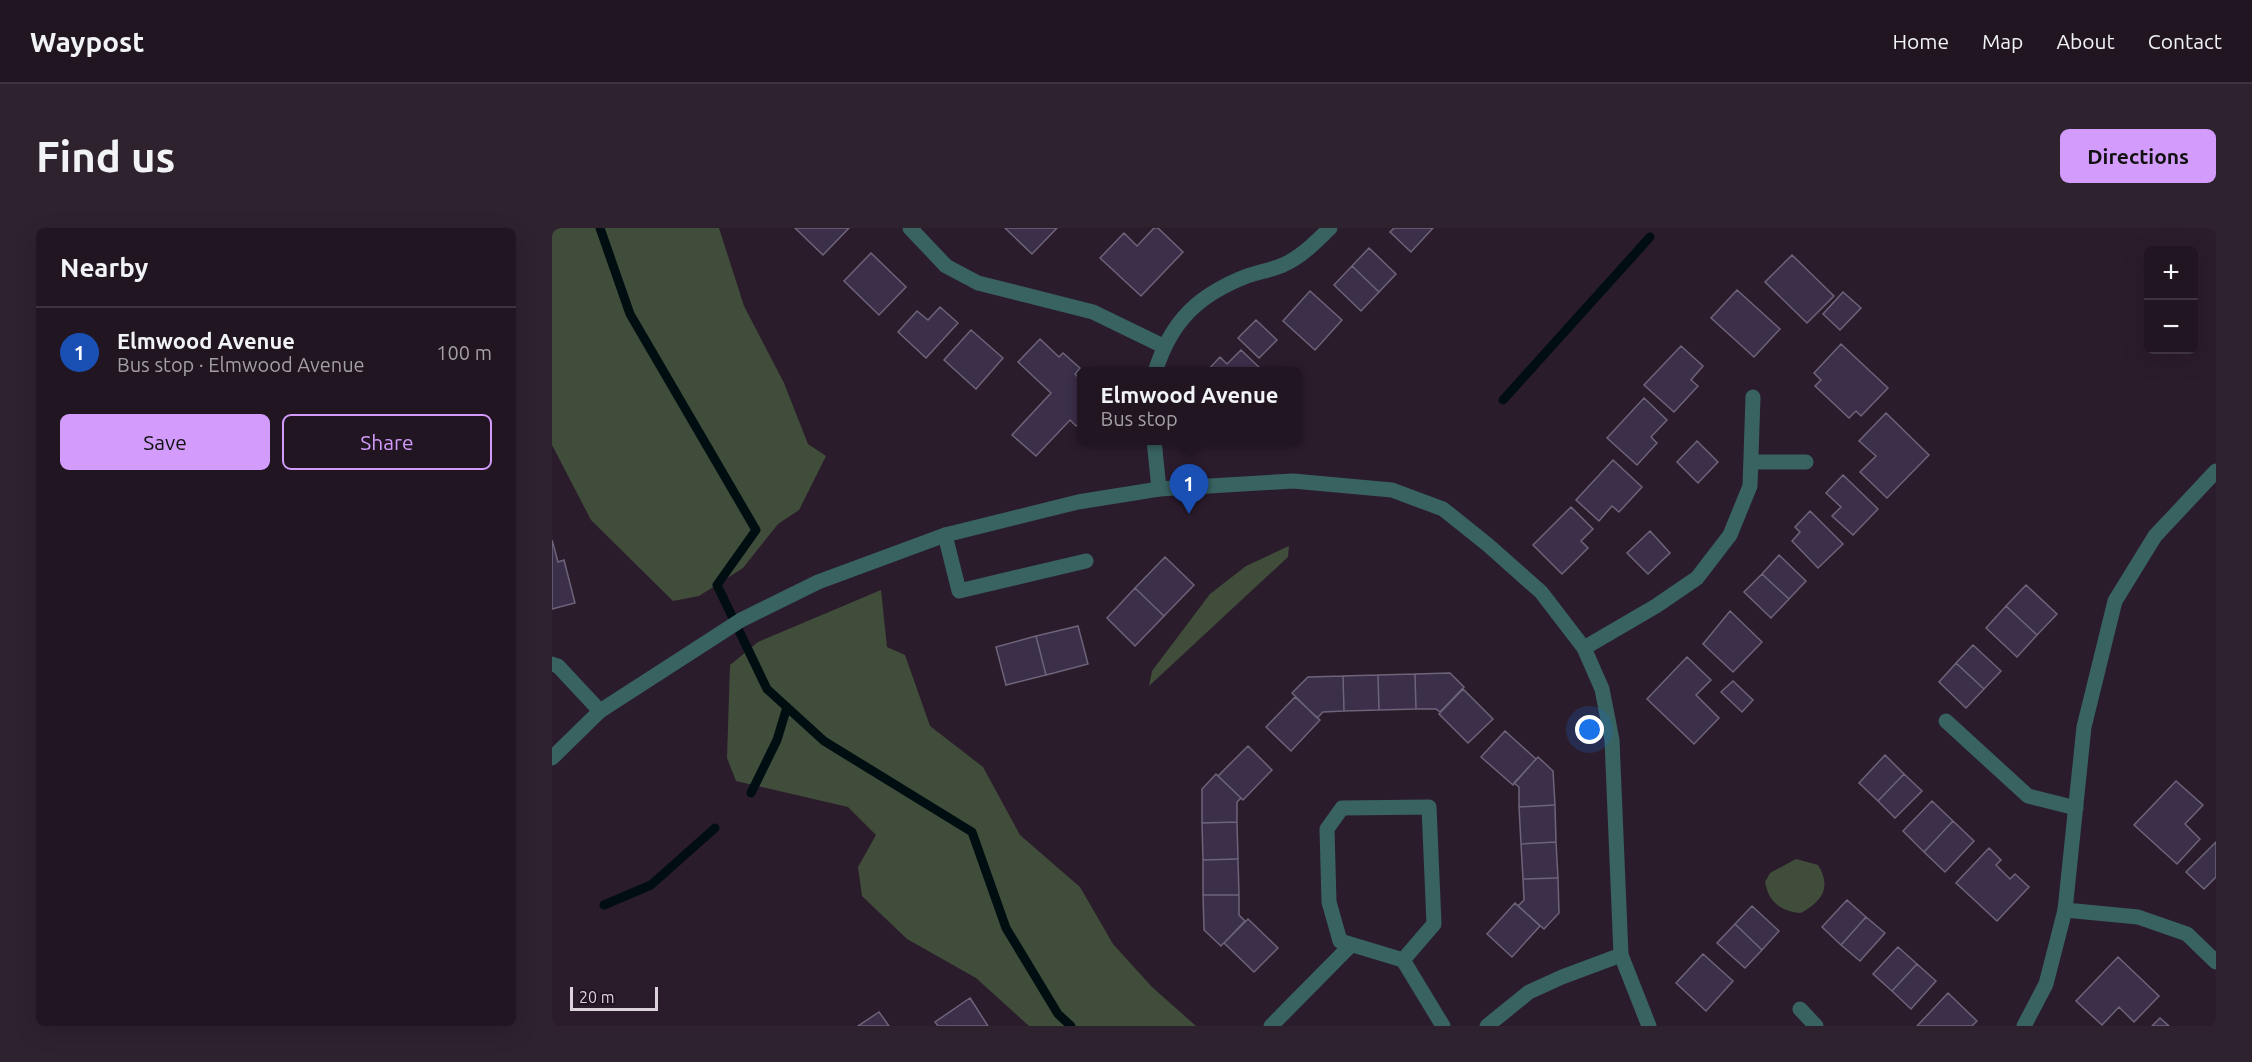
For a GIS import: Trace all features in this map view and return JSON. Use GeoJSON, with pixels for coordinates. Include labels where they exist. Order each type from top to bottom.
{"type":"FeatureCollection","features":[{"type":"Feature","properties":{"kind":"street"},"geometry":{"type":"LineString","coordinates":[[1157,367],[1163,346],[1179,320],[1213,291],[1284,265],[1312,246],[1330,228]]}},
{"type":"Feature","properties":{"kind":"street"},"geometry":{"type":"LineString","coordinates":[[916,230],[946,266],[978,283],[1093,312],[1163,346]]}},
{"type":"Feature","properties":{"kind":"street"},"geometry":{"type":"LineString","coordinates":[[1584,648],[1656,606],[1697,578],[1730,535],[1750,486],[1753,397]]}},
{"type":"Feature","properties":{"kind":"street"},"geometry":{"type":"LineString","coordinates":[[1154,445],[1159,489]]}},
{"type":"Feature","properties":{"kind":"street"},"geometry":{"type":"LineString","coordinates":[[1752,462],[1806,462]]}},
{"type":"Feature","properties":{"kind":"street"},"geometry":{"type":"LineString","coordinates":[[2024,1026],[2046,984],[2065,910],[2084,727],[2115,601],[2155,536],[2216,471]]}},
{"type":"Feature","properties":{"kind":"street"},"geometry":{"type":"LineString","coordinates":[[552,758],[600,711],[741,620],[818,582],[945,535],[1078,502],[1159,489],[1293,481],[1392,490],[1443,509],[1541,592],[1584,648],[1602,689],[1612,740],[1621,956],[1648,1026]]}},
{"type":"Feature","properties":{"kind":"street"},"geometry":{"type":"LineString","coordinates":[[945,535],[959,591],[1086,561]]}},
{"type":"Feature","properties":{"kind":"street"},"geometry":{"type":"LineString","coordinates":[[552,664],[558,666],[600,711]]}},
{"type":"Feature","properties":{"kind":"street"},"geometry":{"type":"LineString","coordinates":[[1946,720],[2028,796],[2076,808]]}},
{"type":"Feature","properties":{"kind":"street"},"geometry":{"type":"LineString","coordinates":[[1403,960],[1434,924],[1429,807],[1342,808],[1327,829],[1329,902],[1340,941],[1403,960],[1443,1026]]}},
{"type":"Feature","properties":{"kind":"street"},"geometry":{"type":"LineString","coordinates":[[2065,910],[2138,917],[2187,934],[2216,962]]}},
{"type":"Feature","properties":{"kind":"street"},"geometry":{"type":"LineString","coordinates":[[1271,1026],[1351,945]]}},
{"type":"Feature","properties":{"kind":"street"},"geometry":{"type":"LineString","coordinates":[[1487,1026],[1529,992],[1562,977],[1621,956]]}},
{"type":"Feature","properties":{"kind":"street"},"geometry":{"type":"LineString","coordinates":[[1800,1009],[1816,1026]]}},
{"type":"Feature","properties":{"kind":"green space"},"geometry":{"type":"Polygon","coordinates":[[[552,228],[719,228],[744,306],[784,383],[808,444],[826,456],[799,510],[778,524],[743,568],[699,596],[673,601],[591,520],[552,445],[552,228]]]}},
{"type":"Feature","properties":{"kind":"green space"},"geometry":{"type":"Polygon","coordinates":[[[1289,546],[1288,557],[1149,686],[1152,671],[1210,594],[1246,566],[1289,546]]]}},
{"type":"Feature","properties":{"kind":"green space"},"geometry":{"type":"Polygon","coordinates":[[[881,590],[887,647],[905,655],[930,726],[983,767],[1020,835],[1080,887],[1113,944],[1152,987],[1196,1026],[1029,1026],[976,978],[907,939],[862,896],[858,867],[876,835],[848,807],[736,781],[727,758],[730,665],[758,642],[881,590]]]}},
{"type":"Feature","properties":{"kind":"green space"},"geometry":{"type":"Polygon","coordinates":[[[1796,859],[1818,865],[1824,881],[1823,893],[1819,899],[1801,913],[1777,905],[1765,882],[1770,873],[1796,859]]]}},
{"type":"Feature","properties":{"kind":"building"},"geometry":{"type":"Polygon","coordinates":[[[795,228],[849,228],[823,255],[795,228]]]}},
{"type":"Feature","properties":{"kind":"building"},"geometry":{"type":"Polygon","coordinates":[[[1005,228],[1057,228],[1032,254],[1005,228]]]}},
{"type":"Feature","properties":{"kind":"building"},"geometry":{"type":"Polygon","coordinates":[[[1154,228],[1158,228],[1183,252],[1141,296],[1100,258],[1124,233],[1137,246],[1154,228]]]}},
{"type":"Feature","properties":{"kind":"building"},"geometry":{"type":"Polygon","coordinates":[[[1394,228],[1433,228],[1411,252],[1390,232],[1394,228]]]}},
{"type":"Feature","properties":{"kind":"building"},"geometry":{"type":"Polygon","coordinates":[[[1369,248],[1396,274],[1379,292],[1352,266],[1369,248]]]}},
{"type":"Feature","properties":{"kind":"building"},"geometry":{"type":"Polygon","coordinates":[[[871,253],[906,287],[879,315],[844,281],[871,253]]]}},
{"type":"Feature","properties":{"kind":"building"},"geometry":{"type":"Polygon","coordinates":[[[1792,255],[1834,296],[1807,323],[1765,282],[1792,255]]]}},
{"type":"Feature","properties":{"kind":"building"},"geometry":{"type":"Polygon","coordinates":[[[1352,266],[1379,292],[1361,311],[1334,285],[1352,266]]]}},
{"type":"Feature","properties":{"kind":"building"},"geometry":{"type":"Polygon","coordinates":[[[1737,290],[1780,329],[1754,357],[1711,318],[1737,290]]]}},
{"type":"Feature","properties":{"kind":"building"},"geometry":{"type":"Polygon","coordinates":[[[1310,291],[1342,320],[1315,350],[1283,321],[1310,291]]]}},
{"type":"Feature","properties":{"kind":"building"},"geometry":{"type":"Polygon","coordinates":[[[1843,292],[1861,308],[1840,330],[1823,314],[1843,292]]]}},
{"type":"Feature","properties":{"kind":"building"},"geometry":{"type":"Polygon","coordinates":[[[940,307],[958,323],[926,358],[898,332],[917,311],[928,320],[940,307]]]}},
{"type":"Feature","properties":{"kind":"building"},"geometry":{"type":"Polygon","coordinates":[[[1256,320],[1277,340],[1259,358],[1238,338],[1256,320]]]}},
{"type":"Feature","properties":{"kind":"building"},"geometry":{"type":"Polygon","coordinates":[[[971,330],[1003,358],[976,389],[944,360],[971,330]]]}},
{"type":"Feature","properties":{"kind":"building"},"geometry":{"type":"Polygon","coordinates":[[[1040,339],[1059,357],[1063,353],[1079,367],[1075,374],[1077,376],[1077,425],[1070,420],[1036,456],[1012,435],[1051,393],[1018,362],[1040,339]]]}},
{"type":"Feature","properties":{"kind":"building"},"geometry":{"type":"Polygon","coordinates":[[[1841,344],[1888,388],[1861,416],[1856,411],[1849,418],[1815,386],[1821,380],[1814,373],[1841,344]]]}},
{"type":"Feature","properties":{"kind":"building"},"geometry":{"type":"Polygon","coordinates":[[[1681,346],[1703,366],[1691,380],[1698,386],[1674,412],[1644,385],[1681,346]]]}},
{"type":"Feature","properties":{"kind":"building"},"geometry":{"type":"Polygon","coordinates":[[[1241,350],[1259,367],[1211,367],[1220,357],[1227,364],[1241,350]]]}},
{"type":"Feature","properties":{"kind":"building"},"geometry":{"type":"Polygon","coordinates":[[[1644,398],[1667,420],[1651,437],[1657,443],[1637,465],[1607,438],[1644,398]]]}},
{"type":"Feature","properties":{"kind":"building"},"geometry":{"type":"Polygon","coordinates":[[[1886,413],[1929,455],[1887,498],[1860,472],[1876,456],[1859,441],[1886,413]]]}},
{"type":"Feature","properties":{"kind":"building"},"geometry":{"type":"Polygon","coordinates":[[[1697,441],[1718,462],[1698,483],[1677,462],[1697,441]]]}},
{"type":"Feature","properties":{"kind":"building"},"geometry":{"type":"Polygon","coordinates":[[[1613,460],[1642,487],[1619,512],[1612,506],[1599,521],[1576,500],[1613,460]]]}},
{"type":"Feature","properties":{"kind":"building"},"geometry":{"type":"Polygon","coordinates":[[[1843,475],[1878,509],[1853,535],[1832,516],[1841,507],[1826,493],[1843,475]]]}},
{"type":"Feature","properties":{"kind":"building"},"geometry":{"type":"Polygon","coordinates":[[[1571,507],[1593,529],[1581,541],[1588,548],[1562,574],[1533,545],[1571,507]]]}},
{"type":"Feature","properties":{"kind":"building"},"geometry":{"type":"Polygon","coordinates":[[[1810,511],[1843,544],[1818,568],[1792,541],[1800,532],[1795,527],[1810,511]]]}},
{"type":"Feature","properties":{"kind":"building"},"geometry":{"type":"Polygon","coordinates":[[[1650,531],[1670,553],[1648,574],[1627,553],[1650,531]]]}},
{"type":"Feature","properties":{"kind":"building"},"geometry":{"type":"Polygon","coordinates":[[[552,540],[558,562],[564,560],[575,603],[552,609],[552,540]]]}},
{"type":"Feature","properties":{"kind":"building"},"geometry":{"type":"Polygon","coordinates":[[[1779,555],[1806,581],[1789,599],[1762,574],[1779,555]]]}},
{"type":"Feature","properties":{"kind":"building"},"geometry":{"type":"Polygon","coordinates":[[[1165,557],[1194,585],[1164,616],[1135,588],[1165,557]]]}},
{"type":"Feature","properties":{"kind":"building"},"geometry":{"type":"Polygon","coordinates":[[[1762,574],[1789,599],[1771,618],[1744,592],[1762,574]]]}},
{"type":"Feature","properties":{"kind":"building"},"geometry":{"type":"Polygon","coordinates":[[[2026,585],[2057,614],[2037,635],[2006,606],[2026,585]]]}},
{"type":"Feature","properties":{"kind":"building"},"geometry":{"type":"Polygon","coordinates":[[[1135,588],[1164,616],[1135,646],[1107,618],[1135,588]]]}},
{"type":"Feature","properties":{"kind":"building"},"geometry":{"type":"Polygon","coordinates":[[[2006,606],[2037,635],[2017,657],[1986,628],[2006,606]]]}},
{"type":"Feature","properties":{"kind":"building"},"geometry":{"type":"Polygon","coordinates":[[[1730,611],[1762,642],[1733,672],[1703,644],[1730,611]]]}},
{"type":"Feature","properties":{"kind":"building"},"geometry":{"type":"Polygon","coordinates":[[[1078,626],[1088,664],[1046,675],[1036,636],[1078,626]]]}},
{"type":"Feature","properties":{"kind":"building"},"geometry":{"type":"Polygon","coordinates":[[[1036,636],[1046,675],[1006,685],[996,647],[1036,636]]]}},
{"type":"Feature","properties":{"kind":"building"},"geometry":{"type":"Polygon","coordinates":[[[1973,645],[2001,671],[1984,689],[1956,663],[1973,645]]]}},
{"type":"Feature","properties":{"kind":"building"},"geometry":{"type":"Polygon","coordinates":[[[1687,657],[1711,680],[1696,695],[1719,718],[1694,744],[1647,699],[1687,657]]]}},
{"type":"Feature","properties":{"kind":"building"},"geometry":{"type":"Polygon","coordinates":[[[1956,663],[1984,689],[1966,708],[1939,682],[1956,663]]]}},
{"type":"Feature","properties":{"kind":"building"},"geometry":{"type":"Polygon","coordinates":[[[1450,673],[1464,687],[1440,712],[1436,709],[1416,709],[1415,674],[1450,673]]]}},
{"type":"Feature","properties":{"kind":"building"},"geometry":{"type":"Polygon","coordinates":[[[1415,674],[1416,709],[1379,710],[1378,675],[1415,674]]]}},
{"type":"Feature","properties":{"kind":"building"},"geometry":{"type":"Polygon","coordinates":[[[1378,675],[1379,710],[1344,711],[1343,676],[1378,675]]]}},
{"type":"Feature","properties":{"kind":"building"},"geometry":{"type":"Polygon","coordinates":[[[1343,676],[1344,711],[1323,712],[1317,718],[1292,693],[1308,677],[1343,676]]]}},
{"type":"Feature","properties":{"kind":"building"},"geometry":{"type":"Polygon","coordinates":[[[1733,681],[1753,700],[1742,712],[1721,692],[1733,681]]]}},
{"type":"Feature","properties":{"kind":"building"},"geometry":{"type":"Polygon","coordinates":[[[1463,689],[1493,719],[1468,743],[1439,714],[1463,689]]]}},
{"type":"Feature","properties":{"kind":"building"},"geometry":{"type":"Polygon","coordinates":[[[1295,697],[1320,720],[1291,751],[1266,727],[1295,697]]]}},
{"type":"Feature","properties":{"kind":"building"},"geometry":{"type":"Polygon","coordinates":[[[1505,731],[1536,759],[1513,785],[1481,757],[1505,731]]]}},
{"type":"Feature","properties":{"kind":"building"},"geometry":{"type":"Polygon","coordinates":[[[1248,746],[1272,770],[1243,800],[1218,776],[1248,746]]]}},
{"type":"Feature","properties":{"kind":"building"},"geometry":{"type":"Polygon","coordinates":[[[1885,755],[1904,774],[1878,801],[1859,783],[1885,755]]]}},
{"type":"Feature","properties":{"kind":"building"},"geometry":{"type":"Polygon","coordinates":[[[1538,757],[1553,771],[1555,805],[1519,807],[1519,787],[1514,783],[1538,757]]]}},
{"type":"Feature","properties":{"kind":"building"},"geometry":{"type":"Polygon","coordinates":[[[1216,774],[1241,798],[1237,802],[1237,822],[1202,823],[1202,789],[1216,774]]]}},
{"type":"Feature","properties":{"kind":"building"},"geometry":{"type":"Polygon","coordinates":[[[1904,774],[1922,791],[1895,818],[1878,801],[1904,774]]]}},
{"type":"Feature","properties":{"kind":"building"},"geometry":{"type":"Polygon","coordinates":[[[2176,781],[2203,805],[2185,824],[2200,839],[2177,864],[2134,825],[2176,781]]]}},
{"type":"Feature","properties":{"kind":"building"},"geometry":{"type":"Polygon","coordinates":[[[1932,801],[1953,821],[1924,852],[1903,831],[1932,801]]]}},
{"type":"Feature","properties":{"kind":"building"},"geometry":{"type":"Polygon","coordinates":[[[1555,805],[1556,842],[1521,844],[1519,807],[1555,805]]]}},
{"type":"Feature","properties":{"kind":"building"},"geometry":{"type":"Polygon","coordinates":[[[1953,821],[1974,841],[1945,872],[1924,852],[1953,821]]]}},
{"type":"Feature","properties":{"kind":"building"},"geometry":{"type":"Polygon","coordinates":[[[1237,822],[1238,859],[1203,860],[1202,823],[1237,822]]]}},
{"type":"Feature","properties":{"kind":"building"},"geometry":{"type":"Polygon","coordinates":[[[1556,842],[1558,878],[1523,879],[1521,844],[1556,842]]]}},
{"type":"Feature","properties":{"kind":"building"},"geometry":{"type":"Polygon","coordinates":[[[2216,842],[2216,877],[2204,889],[2186,872],[2216,842]]]}},
{"type":"Feature","properties":{"kind":"building"},"geometry":{"type":"Polygon","coordinates":[[[1989,848],[2001,860],[1996,865],[2010,879],[2015,874],[2029,887],[1997,921],[1956,883],[1989,848]]]}},
{"type":"Feature","properties":{"kind":"building"},"geometry":{"type":"Polygon","coordinates":[[[1238,859],[1239,895],[1203,895],[1203,860],[1238,859]]]}},
{"type":"Feature","properties":{"kind":"building"},"geometry":{"type":"Polygon","coordinates":[[[1558,878],[1559,913],[1544,929],[1518,906],[1524,900],[1523,879],[1558,878]]]}},
{"type":"Feature","properties":{"kind":"building"},"geometry":{"type":"Polygon","coordinates":[[[1203,895],[1239,895],[1239,915],[1245,921],[1221,946],[1204,930],[1203,895]]]}},
{"type":"Feature","properties":{"kind":"building"},"geometry":{"type":"Polygon","coordinates":[[[1847,900],[1866,917],[1841,945],[1822,927],[1847,900]]]}},
{"type":"Feature","properties":{"kind":"building"},"geometry":{"type":"Polygon","coordinates":[[[1515,903],[1540,926],[1512,957],[1487,934],[1515,903]]]}},
{"type":"Feature","properties":{"kind":"building"},"geometry":{"type":"Polygon","coordinates":[[[1752,906],[1779,931],[1762,950],[1735,924],[1752,906]]]}},
{"type":"Feature","properties":{"kind":"building"},"geometry":{"type":"Polygon","coordinates":[[[1866,917],[1885,933],[1860,961],[1841,945],[1866,917]]]}},
{"type":"Feature","properties":{"kind":"building"},"geometry":{"type":"Polygon","coordinates":[[[1248,919],[1278,948],[1254,972],[1224,943],[1248,919]]]}},
{"type":"Feature","properties":{"kind":"building"},"geometry":{"type":"Polygon","coordinates":[[[1735,924],[1762,950],[1745,968],[1717,943],[1735,924]]]}},
{"type":"Feature","properties":{"kind":"building"},"geometry":{"type":"Polygon","coordinates":[[[1898,947],[1917,964],[1892,991],[1873,974],[1898,947]]]}},
{"type":"Feature","properties":{"kind":"building"},"geometry":{"type":"Polygon","coordinates":[[[1703,954],[1733,981],[1706,1011],[1676,983],[1703,954]]]}},
{"type":"Feature","properties":{"kind":"building"},"geometry":{"type":"Polygon","coordinates":[[[2118,957],[2159,996],[2134,1022],[2119,1007],[2102,1025],[2076,1001],[2118,957]]]}},
{"type":"Feature","properties":{"kind":"building"},"geometry":{"type":"Polygon","coordinates":[[[1917,964],[1936,981],[1911,1009],[1892,991],[1917,964]]]}},
{"type":"Feature","properties":{"kind":"building"},"geometry":{"type":"Polygon","coordinates":[[[1948,993],[1977,1021],[1972,1026],[1917,1026],[1948,993]]]}},
{"type":"Feature","properties":{"kind":"building"},"geometry":{"type":"Polygon","coordinates":[[[970,998],[988,1026],[938,1026],[935,1022],[970,998]]]}},
{"type":"Feature","properties":{"kind":"building"},"geometry":{"type":"Polygon","coordinates":[[[879,1012],[889,1026],[858,1026],[879,1012]]]}},
{"type":"Feature","properties":{"kind":"building"},"geometry":{"type":"Polygon","coordinates":[[[2160,1018],[2169,1026],[2152,1026],[2160,1018]]]}},
{"type":"Feature","properties":{"kind":"waterway"},"geometry":{"type":"LineString","coordinates":[[600,228],[630,314],[756,530],[717,585],[767,689],[824,741],[972,832],[1006,928],[1058,1014],[1071,1026]]}},
{"type":"Feature","properties":{"kind":"waterway"},"geometry":{"type":"LineString","coordinates":[[1503,400],[1650,237]]}},
{"type":"Feature","properties":{"kind":"waterway"},"geometry":{"type":"LineString","coordinates":[[751,793],[777,740],[787,707]]}},
{"type":"Feature","properties":{"kind":"waterway"},"geometry":{"type":"LineString","coordinates":[[604,905],[651,885],[715,828]]}},
{"type":"Feature","properties":{"kind":"place","name":"Elmwood Avenue"},"geometry":{"type":"Point","coordinates":[1189,514]}}]}
